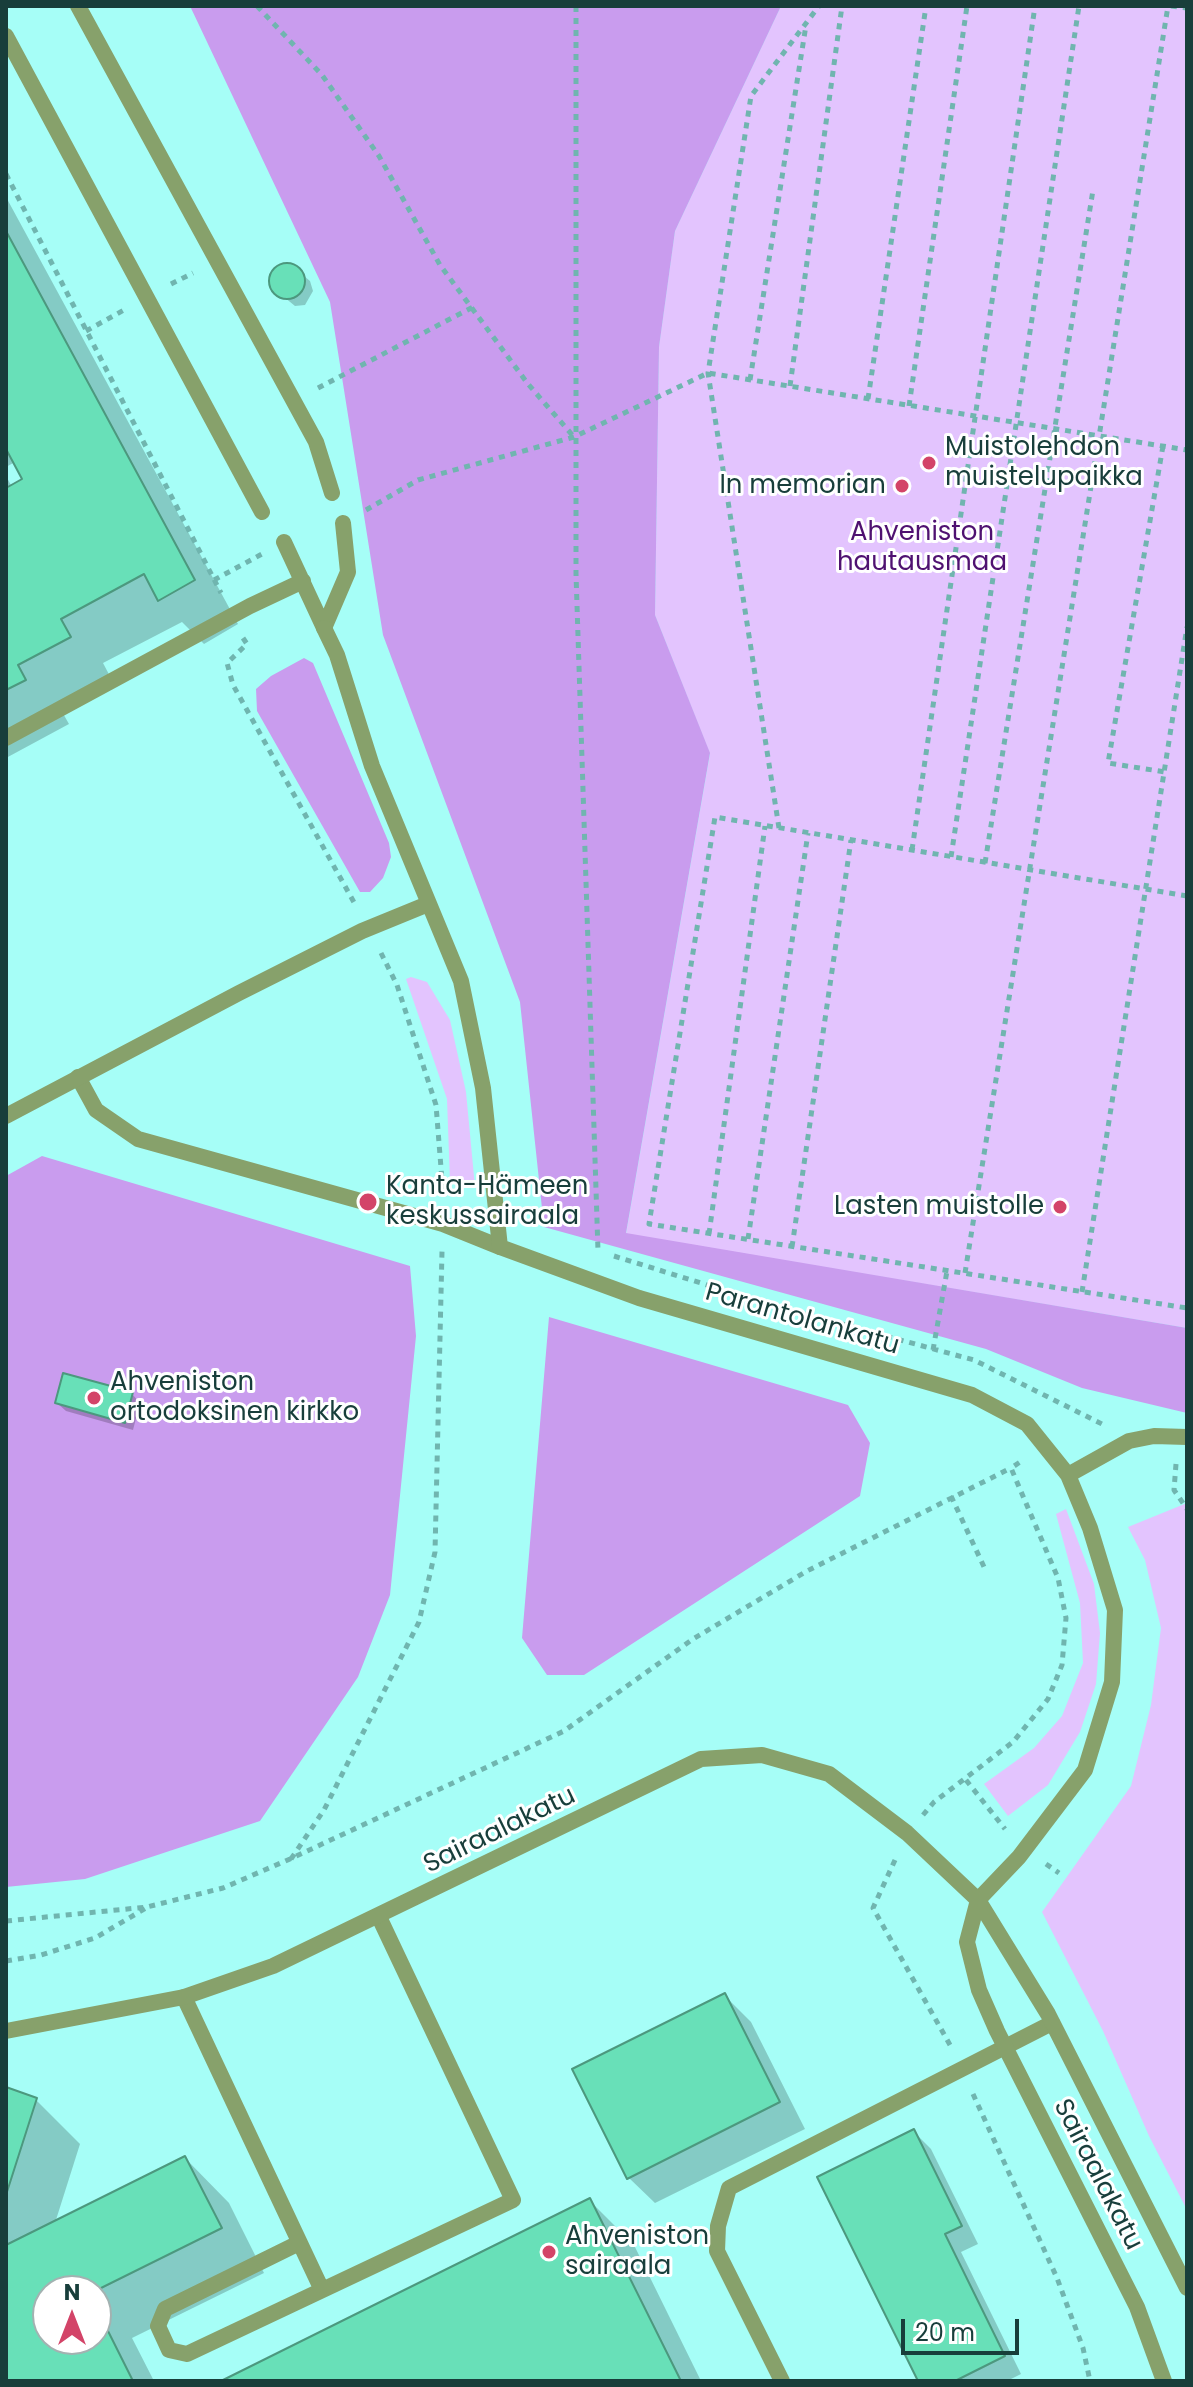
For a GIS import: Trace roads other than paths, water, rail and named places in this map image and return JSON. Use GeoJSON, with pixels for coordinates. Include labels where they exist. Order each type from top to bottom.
{"type":"FeatureCollection","features":[{"type":"Feature","properties":{"kind":"street"},"geometry":{"type":"LineString","coordinates":[[78,6],[316,442],[332,493]]}},
{"type":"Feature","properties":{"kind":"street"},"geometry":{"type":"LineString","coordinates":[[6,36],[262,512]]}},
{"type":"Feature","properties":{"kind":"street"},"geometry":{"type":"LineString","coordinates":[[324,628],[348,572],[343,523]]}},
{"type":"Feature","properties":{"kind":"street"},"geometry":{"type":"LineString","coordinates":[[284,542],[337,655],[372,766],[461,981],[483,1088],[500,1247]]}},
{"type":"Feature","properties":{"kind":"street"},"geometry":{"type":"LineString","coordinates":[[6,738],[225,619],[303,581]]}},
{"type":"Feature","properties":{"kind":"street"},"geometry":{"type":"LineString","coordinates":[[6,1116],[362,931],[428,904]]}},
{"type":"Feature","properties":{"kind":"street","name":"Parantolankatu"},"geometry":{"type":"LineString","coordinates":[[78,1077],[96,1110],[138,1139],[443,1224],[639,1298],[972,1395],[1027,1424],[1068,1475]]}},
{"type":"Feature","properties":{"kind":"street"},"geometry":{"type":"LineString","coordinates":[[1068,1475],[1129,1441],[1184,1436]]}},
{"type":"Feature","properties":{"kind":"street","name":"Sairaalakatu"},"geometry":{"type":"LineString","coordinates":[[1068,1475],[1090,1528],[1115,1610],[1112,1682],[1085,1770],[1019,1857],[978,1900],[967,1942],[979,1990],[1137,2307],[1164,2381]]}},
{"type":"Feature","properties":{"kind":"street","name":"Sairaalakatu"},"geometry":{"type":"LineString","coordinates":[[6,2031],[184,1997],[273,1966],[701,1759],[762,1755],[829,1774],[907,1833],[978,1900],[1052,2023],[1187,2288]]}},
{"type":"Feature","properties":{"kind":"street"},"geometry":{"type":"LineString","coordinates":[[299,2243],[165,2309],[158,2326],[169,2350],[187,2354],[513,2200],[379,1917]]}},
{"type":"Feature","properties":{"kind":"street"},"geometry":{"type":"LineString","coordinates":[[184,1997],[322,2290]]}},
{"type":"Feature","properties":{"kind":"street"},"geometry":{"type":"LineString","coordinates":[[782,2381],[717,2251],[718,2226],[729,2188],[1052,2023]]}},
{"type":"Feature","properties":{"kind":"place","name":"Muistolehdon muistelupaikka"},"geometry":{"type":"Point","coordinates":[929,463]}},
{"type":"Feature","properties":{"kind":"place","name":"In memorian"},"geometry":{"type":"Point","coordinates":[902,486]}},
{"type":"Feature","properties":{"kind":"place","name":"Kanta-Hämeen keskussairaala"},"geometry":{"type":"Point","coordinates":[368,1202]}},
{"type":"Feature","properties":{"kind":"place","name":"Lasten muistolle"},"geometry":{"type":"Point","coordinates":[1060,1207]}},
{"type":"Feature","properties":{"kind":"place","name":"Ahveniston ortodoksinen kirkko"},"geometry":{"type":"Point","coordinates":[94,1398]}},
{"type":"Feature","properties":{"kind":"place","name":"Ahveniston sairaala"},"geometry":{"type":"Point","coordinates":[549,2252]}},
{"type":"Feature","properties":{"kind":"park label","name":"Ahveniston hautausmaa"},"geometry":{"type":"Point","coordinates":[922,548]}}]}
